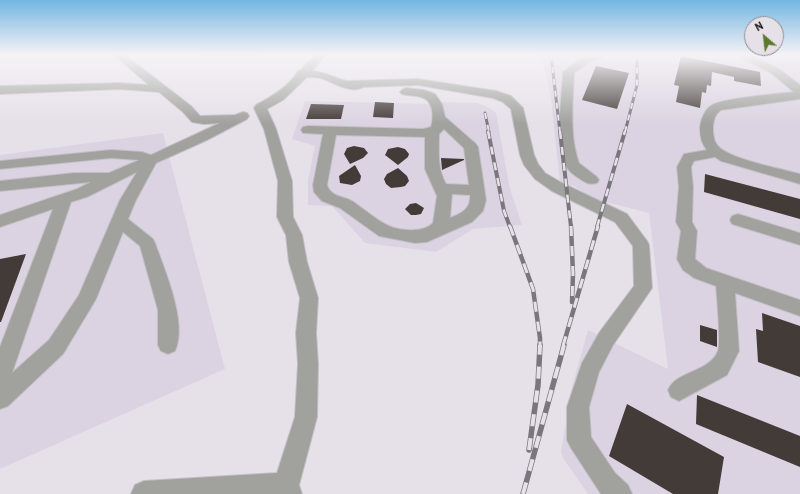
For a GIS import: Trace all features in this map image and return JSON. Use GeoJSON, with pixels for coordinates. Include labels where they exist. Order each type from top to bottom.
{"type":"FeatureCollection","features":[{"type":"Feature","properties":{"kind":"street"},"geometry":{"type":"LineString","coordinates":[[148,78],[187,109],[196,119],[220,120],[243,116]]}},
{"type":"Feature","properties":{"kind":"street"},"geometry":{"type":"LineString","coordinates":[[0,221],[82,193],[113,177],[202,137],[279,97],[299,78]]}},
{"type":"Feature","properties":{"kind":"street"},"geometry":{"type":"LineString","coordinates":[[308,130],[423,133],[432,132],[437,129],[439,122],[436,104],[426,94],[347,84],[337,82],[329,78]]}},
{"type":"Feature","properties":{"kind":"street"},"geometry":{"type":"LineString","coordinates":[[569,78],[567,109],[568,149],[573,166],[592,180]]}},
{"type":"Feature","properties":{"kind":"street"},"geometry":{"type":"LineString","coordinates":[[784,78],[800,91]]}},
{"type":"Feature","properties":{"kind":"street"},"geometry":{"type":"LineString","coordinates":[[347,84],[418,82],[466,91],[496,94],[507,99],[517,108],[527,155],[531,165],[540,176],[557,187],[621,218],[642,245],[643,288],[606,339],[589,370],[578,407],[579,440],[606,482],[619,494]]}},
{"type":"Feature","properties":{"kind":"street"},"geometry":{"type":"LineString","coordinates":[[0,90],[119,86],[162,89]]}},
{"type":"Feature","properties":{"kind":"street"},"geometry":{"type":"LineString","coordinates":[[800,95],[722,105],[713,110],[708,120],[707,137],[710,146],[716,153],[726,158],[800,179]]}},
{"type":"Feature","properties":{"kind":"street"},"geometry":{"type":"LineString","coordinates":[[144,494],[287,489],[306,417],[308,364],[306,333],[309,298],[298,262],[294,235],[285,217],[285,181],[270,129],[260,108]]}},
{"type":"Feature","properties":{"kind":"street"},"geometry":{"type":"LineString","coordinates":[[330,131],[320,185],[322,192],[327,197],[346,204],[385,232],[416,237],[427,236],[466,218],[475,211],[478,200],[471,147],[438,117]]}},
{"type":"Feature","properties":{"kind":"street"},"geometry":{"type":"LineString","coordinates":[[432,132],[432,169],[445,196],[441,225],[436,231]]}},
{"type":"Feature","properties":{"kind":"street"},"geometry":{"type":"LineString","coordinates":[[716,153],[689,158],[684,167],[686,187],[684,222],[689,231],[686,259],[689,265],[700,273],[800,308]]}},
{"type":"Feature","properties":{"kind":"street"},"geometry":{"type":"LineString","coordinates":[[0,165],[111,154],[142,156],[151,160]]}},
{"type":"Feature","properties":{"kind":"street"},"geometry":{"type":"LineString","coordinates":[[0,398],[56,347],[87,299],[128,200],[151,160]]}},
{"type":"Feature","properties":{"kind":"street"},"geometry":{"type":"LineString","coordinates":[[0,186],[74,178],[113,177]]}},
{"type":"Feature","properties":{"kind":"street"},"geometry":{"type":"LineString","coordinates":[[442,189],[477,190]]}},
{"type":"Feature","properties":{"kind":"street"},"geometry":{"type":"LineString","coordinates":[[0,377],[19,319],[50,240],[64,198]]}},
{"type":"Feature","properties":{"kind":"street"},"geometry":{"type":"LineString","coordinates":[[119,220],[147,243],[168,310],[168,345]]}},
{"type":"Feature","properties":{"kind":"street"},"geometry":{"type":"LineString","coordinates":[[738,220],[800,239]]}},
{"type":"Feature","properties":{"kind":"street"},"geometry":{"type":"LineString","coordinates":[[678,390],[720,368],[725,361],[729,351],[725,282]]}},
{"type":"Feature","properties":{"kind":"shaded area"},"geometry":{"type":"Polygon","coordinates":[[[546,78],[800,78],[800,494],[588,494],[563,458],[561,451],[572,387],[588,330],[668,369],[649,213],[594,199],[574,186],[560,183],[551,98],[546,78]]]}},
{"type":"Feature","properties":{"kind":"shaded area"},"geometry":{"type":"Polygon","coordinates":[[[305,101],[441,104],[442,102],[477,103],[488,107],[496,113],[510,189],[522,225],[473,229],[436,252],[365,243],[332,206],[308,205],[308,180],[315,146],[292,139],[305,101]]]}},
{"type":"Feature","properties":{"kind":"shaded area"},"geometry":{"type":"Polygon","coordinates":[[[163,133],[225,369],[0,469],[0,155],[163,133]]]}},
{"type":"Feature","properties":{"kind":"building"},"geometry":{"type":"Polygon","coordinates":[[[591,78],[627,78],[617,109],[582,100],[591,78]]]}},
{"type":"Feature","properties":{"kind":"building"},"geometry":{"type":"Polygon","coordinates":[[[676,78],[712,78],[711,86],[707,85],[706,93],[702,92],[700,108],[676,102],[679,86],[674,85],[676,78]]]}},
{"type":"Feature","properties":{"kind":"building"},"geometry":{"type":"Polygon","coordinates":[[[734,78],[760,78],[761,86],[734,81],[734,78]]]}},
{"type":"Feature","properties":{"kind":"building"},"geometry":{"type":"Polygon","coordinates":[[[375,102],[394,103],[393,118],[373,117],[375,102]]]}},
{"type":"Feature","properties":{"kind":"building"},"geometry":{"type":"Polygon","coordinates":[[[311,104],[344,105],[341,119],[306,119],[311,104]]]}},
{"type":"Feature","properties":{"kind":"building"},"geometry":{"type":"Polygon","coordinates":[[[354,146],[364,148],[368,153],[363,158],[350,164],[344,154],[347,148],[354,146]]]}},
{"type":"Feature","properties":{"kind":"building"},"geometry":{"type":"Polygon","coordinates":[[[398,147],[405,149],[409,154],[408,157],[398,165],[385,155],[388,149],[398,147]]]}},
{"type":"Feature","properties":{"kind":"building"},"geometry":{"type":"Polygon","coordinates":[[[441,158],[464,159],[464,160],[442,170],[441,158]]]}},
{"type":"Feature","properties":{"kind":"building"},"geometry":{"type":"Polygon","coordinates":[[[355,165],[361,176],[360,181],[352,185],[340,183],[339,176],[355,165]]]}},
{"type":"Feature","properties":{"kind":"building"},"geometry":{"type":"Polygon","coordinates":[[[398,168],[407,176],[409,181],[405,186],[391,188],[386,184],[384,179],[387,174],[398,168]]]}},
{"type":"Feature","properties":{"kind":"building"},"geometry":{"type":"Polygon","coordinates":[[[705,174],[800,199],[800,219],[704,192],[705,174]]]}},
{"type":"Feature","properties":{"kind":"building"},"geometry":{"type":"Polygon","coordinates":[[[416,203],[424,208],[421,214],[411,215],[405,209],[410,204],[416,203]]]}},
{"type":"Feature","properties":{"kind":"building"},"geometry":{"type":"Polygon","coordinates":[[[26,254],[1,322],[0,322],[0,259],[26,254]]]}},
{"type":"Feature","properties":{"kind":"building"},"geometry":{"type":"Polygon","coordinates":[[[762,313],[800,326],[800,377],[758,362],[756,329],[763,331],[762,313]]]}},
{"type":"Feature","properties":{"kind":"building"},"geometry":{"type":"Polygon","coordinates":[[[700,325],[717,330],[717,347],[700,341],[700,325]]]}},
{"type":"Feature","properties":{"kind":"building"},"geometry":{"type":"Polygon","coordinates":[[[697,395],[800,436],[800,467],[696,424],[697,395]]]}},
{"type":"Feature","properties":{"kind":"building"},"geometry":{"type":"Polygon","coordinates":[[[627,404],[724,457],[718,494],[673,494],[609,456],[627,404]]]}},
{"type":"Feature","properties":{"kind":"railway"},"geometry":{"type":"LineString","coordinates":[[554,78],[560,132]]}},
{"type":"Feature","properties":{"kind":"railway"},"geometry":{"type":"LineString","coordinates":[[625,132],[637,85],[637,78]]}},
{"type":"Feature","properties":{"kind":"railway"},"geometry":{"type":"LineString","coordinates":[[485,113],[489,132]]}},
{"type":"Feature","properties":{"kind":"railway"},"geometry":{"type":"LineString","coordinates":[[488,131],[504,211],[510,227]]}},
{"type":"Feature","properties":{"kind":"railway"},"geometry":{"type":"LineString","coordinates":[[560,131],[571,227]]}},
{"type":"Feature","properties":{"kind":"railway"},"geometry":{"type":"LineString","coordinates":[[597,227],[625,131]]}},
{"type":"Feature","properties":{"kind":"railway"},"geometry":{"type":"LineString","coordinates":[[510,226],[533,289],[540,345]]}},
{"type":"Feature","properties":{"kind":"railway"},"geometry":{"type":"LineString","coordinates":[[571,226],[573,274],[572,302]]}},
{"type":"Feature","properties":{"kind":"railway"},"geometry":{"type":"LineString","coordinates":[[563,346],[598,226]]}},
{"type":"Feature","properties":{"kind":"railway"},"geometry":{"type":"LineString","coordinates":[[529,450],[538,385],[540,345]]}},
{"type":"Feature","properties":{"kind":"railway"},"geometry":{"type":"LineString","coordinates":[[523,494],[564,345]]}}]}
